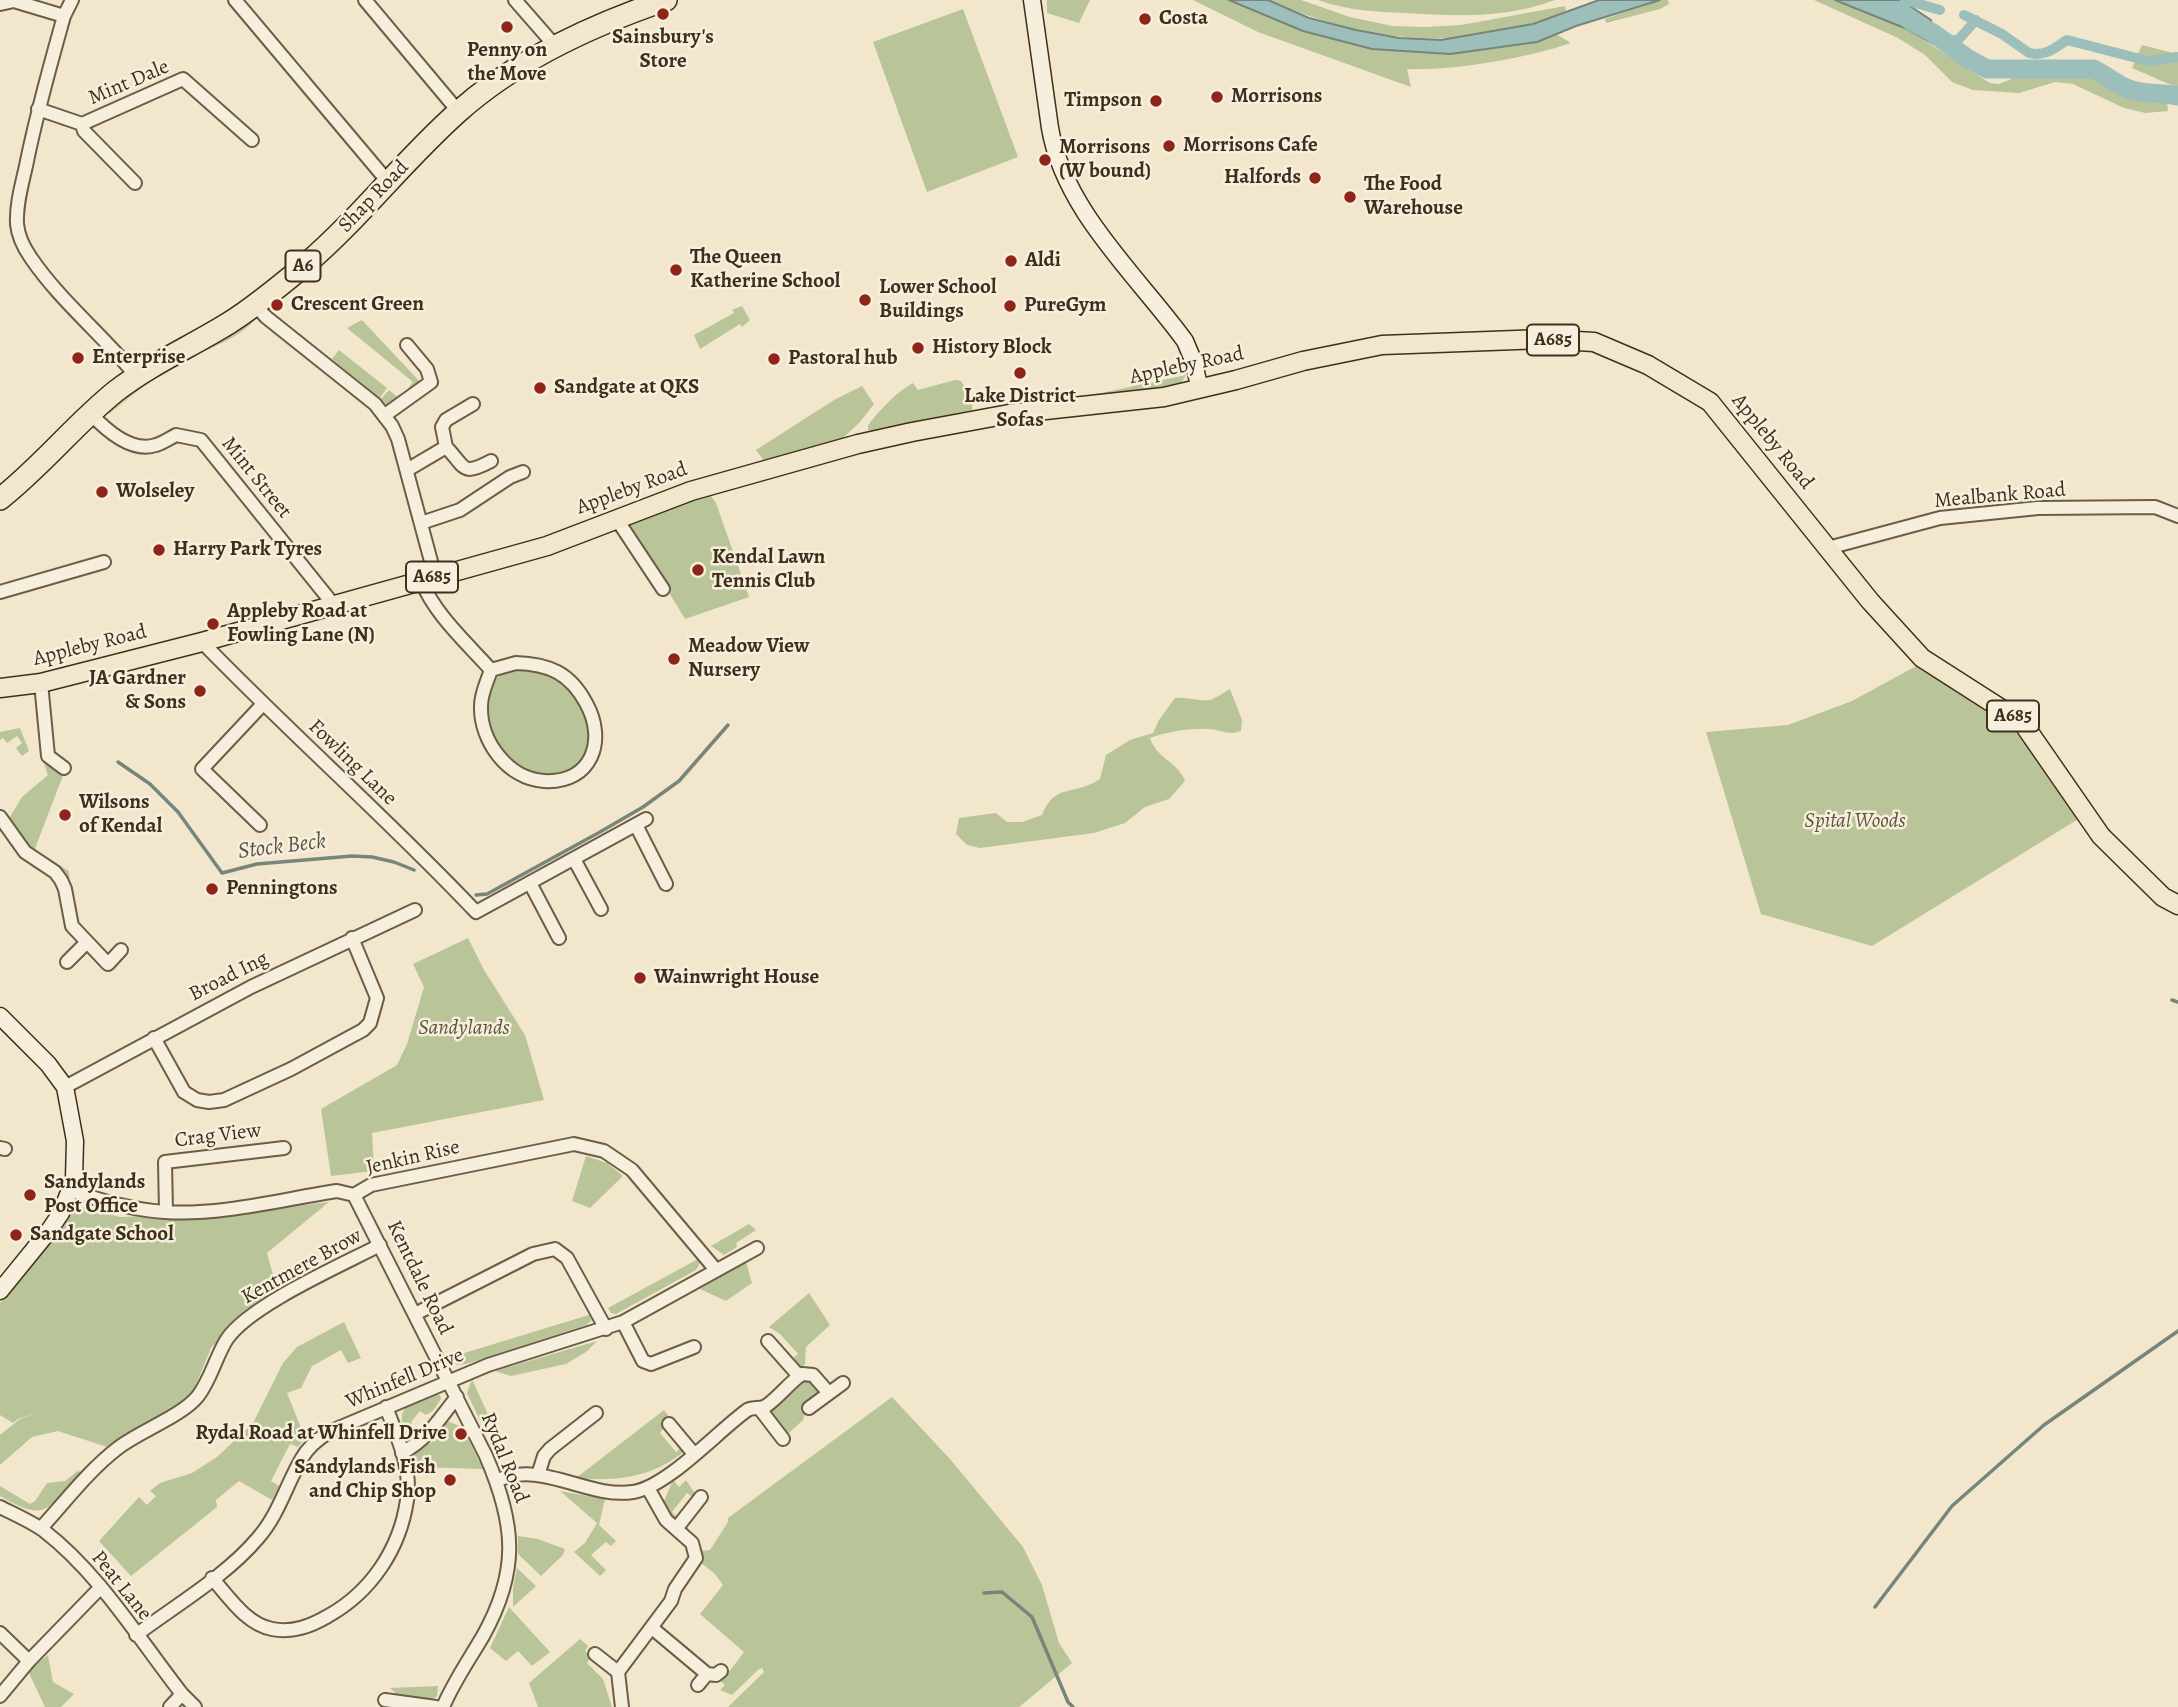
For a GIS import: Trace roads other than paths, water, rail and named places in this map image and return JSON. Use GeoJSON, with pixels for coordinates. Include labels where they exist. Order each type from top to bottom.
{"type":"FeatureCollection","features":[{"type":"Feature","properties":{"kind":"highway","name":"Shap Road"},"geometry":{"type":"LineString","coordinates":[[0,499],[40,465],[117,391],[255,305],[320,252],[458,111],[514,70],[556,47],[639,4],[666,0]]}},
{"type":"Feature","properties":{"kind":"main road","name":"Appleby Road"},"geometry":{"type":"LineString","coordinates":[[0,688],[41,683],[202,642],[547,545],[616,518],[734,479],[912,432],[1009,414],[1136,401],[1200,389],[1303,361],[1382,345],[1543,339],[1594,342],[1648,365],[1710,402],[1870,601],[1922,658],[2022,722],[2101,836],[2163,897],[2178,905]]}},
{"type":"Feature","properties":{"kind":"street"},"geometry":{"type":"LineString","coordinates":[[72,0],[64,16],[38,109],[19,200],[17,226],[31,258],[60,294],[137,377]]}},
{"type":"Feature","properties":{"kind":"street"},"geometry":{"type":"LineString","coordinates":[[235,0],[389,183]]}},
{"type":"Feature","properties":{"kind":"street"},"geometry":{"type":"LineString","coordinates":[[365,0],[458,111]]}},
{"type":"Feature","properties":{"kind":"street"},"geometry":{"type":"LineString","coordinates":[[516,0],[556,47]]}},
{"type":"Feature","properties":{"kind":"street"},"geometry":{"type":"LineString","coordinates":[[1032,0],[1051,137],[1062,171],[1110,246],[1185,341],[1194,360],[1200,389]]}},
{"type":"Feature","properties":{"kind":"street"},"geometry":{"type":"LineString","coordinates":[[0,4],[14,1],[64,16]]}},
{"type":"Feature","properties":{"kind":"street","name":"Mint Dale"},"geometry":{"type":"LineString","coordinates":[[82,124],[183,79],[252,141]]}},
{"type":"Feature","properties":{"kind":"street"},"geometry":{"type":"LineString","coordinates":[[38,109],[82,124],[84,131],[135,183]]}},
{"type":"Feature","properties":{"kind":"street"},"geometry":{"type":"LineString","coordinates":[[255,305],[385,415],[398,439],[421,523],[428,578],[427,596],[492,670]]}},
{"type":"Feature","properties":{"kind":"street"},"geometry":{"type":"LineString","coordinates":[[385,415],[431,382],[427,369],[407,345]]}},
{"type":"Feature","properties":{"kind":"street"},"geometry":{"type":"LineString","coordinates":[[472,404],[446,420],[442,427],[446,447],[461,467],[468,471],[491,461]]}},
{"type":"Feature","properties":{"kind":"street","name":"Mint Street"},"geometry":{"type":"LineString","coordinates":[[91,414],[114,435],[139,445],[156,446],[176,435],[201,440],[333,604]]}},
{"type":"Feature","properties":{"kind":"street"},"geometry":{"type":"LineString","coordinates":[[407,470],[446,447]]}},
{"type":"Feature","properties":{"kind":"street"},"geometry":{"type":"LineString","coordinates":[[421,523],[460,510],[510,477],[523,472]]}},
{"type":"Feature","properties":{"kind":"street","name":"Mealbank Road"},"geometry":{"type":"LineString","coordinates":[[1828,548],[1940,518],[2038,508],[2155,507],[2178,516]]}},
{"type":"Feature","properties":{"kind":"street"},"geometry":{"type":"LineString","coordinates":[[616,518],[663,589]]}},
{"type":"Feature","properties":{"kind":"street"},"geometry":{"type":"LineString","coordinates":[[0,592],[104,562]]}},
{"type":"Feature","properties":{"kind":"street","name":"Fowling Lane"},"geometry":{"type":"LineString","coordinates":[[202,642],[476,912],[530,883]]}},
{"type":"Feature","properties":{"kind":"street"},"geometry":{"type":"LineString","coordinates":[[516,663],[537,664],[553,668],[579,691],[589,706],[596,733],[593,754],[573,777],[542,782],[527,778],[502,760],[489,743],[481,706],[492,670],[516,663]]}},
{"type":"Feature","properties":{"kind":"street"},"geometry":{"type":"LineString","coordinates":[[41,683],[48,756],[64,768]]}},
{"type":"Feature","properties":{"kind":"street"},"geometry":{"type":"LineString","coordinates":[[260,825],[202,769],[262,704]]}},
{"type":"Feature","properties":{"kind":"street"},"geometry":{"type":"LineString","coordinates":[[0,817],[25,852],[55,872],[61,880],[72,926],[86,943],[108,964],[121,950]]}},
{"type":"Feature","properties":{"kind":"street"},"geometry":{"type":"LineString","coordinates":[[559,938],[530,883],[641,822],[667,884]]}},
{"type":"Feature","properties":{"kind":"street"},"geometry":{"type":"LineString","coordinates":[[574,859],[601,909]]}},
{"type":"Feature","properties":{"kind":"street","name":"Broad Ing"},"geometry":{"type":"LineString","coordinates":[[65,1087],[251,987],[415,910]]}},
{"type":"Feature","properties":{"kind":"street"},"geometry":{"type":"LineString","coordinates":[[154,1038],[184,1092],[197,1100],[224,1100],[291,1069],[363,1030],[370,1023],[377,998],[352,938]]}},
{"type":"Feature","properties":{"kind":"street"},"geometry":{"type":"LineString","coordinates":[[67,962],[86,943]]}},
{"type":"Feature","properties":{"kind":"street"},"geometry":{"type":"LineString","coordinates":[[0,1291],[61,1213],[74,1179],[75,1141],[65,1087],[48,1065],[3,1024]]}},
{"type":"Feature","properties":{"kind":"street","name":"Jenkin Rise"},"geometry":{"type":"LineString","coordinates":[[70,1190],[108,1203],[166,1212],[206,1212],[337,1191],[354,1195],[371,1185],[574,1144],[604,1152],[632,1170],[716,1270]]}},
{"type":"Feature","properties":{"kind":"street","name":"Crag View"},"geometry":{"type":"LineString","coordinates":[[166,1212],[165,1162],[284,1148]]}},
{"type":"Feature","properties":{"kind":"street","name":"Kentdale Road"},"geometry":{"type":"LineString","coordinates":[[354,1195],[448,1380]]}},
{"type":"Feature","properties":{"kind":"street","name":"Kentmere Brow"},"geometry":{"type":"LineString","coordinates":[[41,1528],[117,1449],[174,1415],[198,1396],[228,1338],[247,1320],[274,1301],[380,1245]]}},
{"type":"Feature","properties":{"kind":"street","name":"Whinfell Drive"},"geometry":{"type":"LineString","coordinates":[[136,1635],[240,1558],[259,1538],[280,1506],[302,1457],[313,1443],[328,1432],[488,1365],[623,1322],[757,1248]]}},
{"type":"Feature","properties":{"kind":"street"},"geometry":{"type":"LineString","coordinates":[[415,1314],[533,1254],[555,1249],[567,1258],[606,1329]]}},
{"type":"Feature","properties":{"kind":"street"},"geometry":{"type":"LineString","coordinates":[[623,1322],[643,1361],[651,1364],[694,1347]]}},
{"type":"Feature","properties":{"kind":"street"},"geometry":{"type":"LineString","coordinates":[[768,1341],[799,1376]]}},
{"type":"Feature","properties":{"kind":"street"},"geometry":{"type":"LineString","coordinates":[[496,1480],[521,1473],[614,1493],[633,1492],[659,1482],[746,1410],[760,1409],[799,1376],[807,1373],[813,1375],[828,1392]]}},
{"type":"Feature","properties":{"kind":"street","name":"Rydal Road"},"geometry":{"type":"LineString","coordinates":[[443,1707],[453,1684],[483,1637],[497,1608],[506,1580],[509,1553],[508,1519],[496,1480],[448,1380]]}},
{"type":"Feature","properties":{"kind":"street"},"geometry":{"type":"LineString","coordinates":[[809,1408],[843,1383]]}},
{"type":"Feature","properties":{"kind":"street"},"geometry":{"type":"LineString","coordinates":[[402,1453],[419,1444],[457,1397]]}},
{"type":"Feature","properties":{"kind":"street"},"geometry":{"type":"LineString","coordinates":[[212,1578],[247,1617],[271,1629],[293,1630],[314,1624],[342,1608],[363,1590],[383,1566],[395,1543],[407,1499],[408,1479],[386,1407]]}},
{"type":"Feature","properties":{"kind":"street"},"geometry":{"type":"LineString","coordinates":[[760,1409],[783,1439]]}},
{"type":"Feature","properties":{"kind":"street"},"geometry":{"type":"LineString","coordinates":[[538,1475],[544,1456],[596,1413]]}},
{"type":"Feature","properties":{"kind":"street"},"geometry":{"type":"LineString","coordinates":[[669,1424],[694,1454]]}},
{"type":"Feature","properties":{"kind":"street"},"geometry":{"type":"LineString","coordinates":[[622,1707],[618,1672],[652,1628],[696,1558],[692,1543],[666,1520],[648,1488]]}},
{"type":"Feature","properties":{"kind":"street"},"geometry":{"type":"LineString","coordinates":[[676,1529],[701,1497]]}},
{"type":"Feature","properties":{"kind":"street","name":"Peat Lane"},"geometry":{"type":"LineString","coordinates":[[0,1507],[41,1528],[67,1551],[101,1587],[182,1694],[195,1707]]}},
{"type":"Feature","properties":{"kind":"street"},"geometry":{"type":"LineString","coordinates":[[0,1696],[29,1661],[101,1587]]}},
{"type":"Feature","properties":{"kind":"street"},"geometry":{"type":"LineString","coordinates":[[652,1628],[707,1674],[716,1675],[721,1671]]}},
{"type":"Feature","properties":{"kind":"street"},"geometry":{"type":"LineString","coordinates":[[0,1633],[29,1661]]}},
{"type":"Feature","properties":{"kind":"street"},"geometry":{"type":"LineString","coordinates":[[595,1654],[618,1672]]}},
{"type":"Feature","properties":{"kind":"street"},"geometry":{"type":"LineString","coordinates":[[698,1685],[707,1674]]}},
{"type":"Feature","properties":{"kind":"street"},"geometry":{"type":"LineString","coordinates":[[170,1707],[182,1694]]}},
{"type":"Feature","properties":{"kind":"street"},"geometry":{"type":"LineString","coordinates":[[385,1700],[436,1707]]}},
{"type":"Feature","properties":{"kind":"water"},"geometry":{"type":"Polygon","coordinates":[[[1229,0],[1268,0],[1309,18],[1356,30],[1399,38],[1441,40],[1533,24],[1599,0],[1660,0],[1576,26],[1537,42],[1450,54],[1372,49],[1303,31],[1229,0]]]}},
{"type":"Feature","properties":{"kind":"water"},"geometry":{"type":"Polygon","coordinates":[[[1835,0],[1916,0],[1933,5],[1932,10],[1911,4],[1910,6],[1931,20],[1935,45],[1907,29],[1835,0]]]}},
{"type":"Feature","properties":{"kind":"waterway"},"geometry":{"type":"LineString","coordinates":[[1905,0],[1940,10]]}},
{"type":"Feature","properties":{"kind":"waterway"},"geometry":{"type":"LineString","coordinates":[[1964,15],[2002,34],[2029,53],[2045,53],[2067,40],[2148,61],[2178,57]]}},
{"type":"Feature","properties":{"kind":"waterway"},"geometry":{"type":"LineString","coordinates":[[1909,20],[1987,69],[2093,69],[2128,89],[2178,96]]}},
{"type":"Feature","properties":{"kind":"waterway"},"geometry":{"type":"LineString","coordinates":[[1947,43],[1959,39],[1976,20]]}},
{"type":"Feature","properties":{"kind":"waterway"},"geometry":{"type":"LineString","coordinates":[[476,895],[487,894],[643,807],[679,781],[728,725]]}},
{"type":"Feature","properties":{"kind":"waterway","name":"Stock Beck"},"geometry":{"type":"LineString","coordinates":[[118,762],[150,784],[178,812],[222,873],[257,864],[352,856],[372,857],[414,870]]}},
{"type":"Feature","properties":{"kind":"waterway"},"geometry":{"type":"LineString","coordinates":[[2172,1000],[2178,1002]]}},
{"type":"Feature","properties":{"kind":"waterway"},"geometry":{"type":"LineString","coordinates":[[1875,1607],[1952,1506],[2044,1425],[2178,1331]]}},
{"type":"Feature","properties":{"kind":"waterway"},"geometry":{"type":"LineString","coordinates":[[984,1593],[1002,1592],[1032,1617],[1068,1702],[1073,1707]]}},
{"type":"Feature","properties":{"kind":"place","name":"Sainsbury's Store"},"geometry":{"type":"Point","coordinates":[663,14]}},
{"type":"Feature","properties":{"kind":"place","name":"Costa"},"geometry":{"type":"Point","coordinates":[1145,19]}},
{"type":"Feature","properties":{"kind":"place","name":"Penny on the Move"},"geometry":{"type":"Point","coordinates":[507,27]}},
{"type":"Feature","properties":{"kind":"place","name":"Morrisons"},"geometry":{"type":"Point","coordinates":[1217,97]}},
{"type":"Feature","properties":{"kind":"place","name":"Timpson"},"geometry":{"type":"Point","coordinates":[1156,101]}},
{"type":"Feature","properties":{"kind":"place","name":"Morrisons Cafe"},"geometry":{"type":"Point","coordinates":[1169,146]}},
{"type":"Feature","properties":{"kind":"place","name":"Morrisons (W bound)"},"geometry":{"type":"Point","coordinates":[1045,160]}},
{"type":"Feature","properties":{"kind":"place","name":"Halfords"},"geometry":{"type":"Point","coordinates":[1315,178]}},
{"type":"Feature","properties":{"kind":"place","name":"The Food Warehouse"},"geometry":{"type":"Point","coordinates":[1350,197]}},
{"type":"Feature","properties":{"kind":"place","name":"Aldi"},"geometry":{"type":"Point","coordinates":[1011,261]}},
{"type":"Feature","properties":{"kind":"place","name":"The Queen Katherine School"},"geometry":{"type":"Point","coordinates":[676,270]}},
{"type":"Feature","properties":{"kind":"place","name":"Lower School Buildings"},"geometry":{"type":"Point","coordinates":[865,300]}},
{"type":"Feature","properties":{"kind":"place","name":"Crescent Green"},"geometry":{"type":"Point","coordinates":[277,305]}},
{"type":"Feature","properties":{"kind":"place","name":"PureGym"},"geometry":{"type":"Point","coordinates":[1010,306]}},
{"type":"Feature","properties":{"kind":"place","name":"History Block"},"geometry":{"type":"Point","coordinates":[918,348]}},
{"type":"Feature","properties":{"kind":"place","name":"Enterprise"},"geometry":{"type":"Point","coordinates":[78,358]}},
{"type":"Feature","properties":{"kind":"place","name":"Pastoral hub"},"geometry":{"type":"Point","coordinates":[774,359]}},
{"type":"Feature","properties":{"kind":"place","name":"Lake District Sofas"},"geometry":{"type":"Point","coordinates":[1020,373]}},
{"type":"Feature","properties":{"kind":"place","name":"Sandgate at QKS"},"geometry":{"type":"Point","coordinates":[540,388]}},
{"type":"Feature","properties":{"kind":"place","name":"Wolseley"},"geometry":{"type":"Point","coordinates":[102,492]}},
{"type":"Feature","properties":{"kind":"place","name":"Harry Park Tyres"},"geometry":{"type":"Point","coordinates":[159,550]}},
{"type":"Feature","properties":{"kind":"place","name":"Kendal Lawn Tennis Club"},"geometry":{"type":"Point","coordinates":[698,570]}},
{"type":"Feature","properties":{"kind":"place","name":"Appleby Road at Fowling Lane (N)"},"geometry":{"type":"Point","coordinates":[213,624]}},
{"type":"Feature","properties":{"kind":"place","name":"Meadow View Nursery"},"geometry":{"type":"Point","coordinates":[674,659]}},
{"type":"Feature","properties":{"kind":"place","name":"JA Gardner & Sons"},"geometry":{"type":"Point","coordinates":[200,691]}},
{"type":"Feature","properties":{"kind":"place","name":"Wilsons of Kendal"},"geometry":{"type":"Point","coordinates":[65,815]}},
{"type":"Feature","properties":{"kind":"place","name":"Penningtons"},"geometry":{"type":"Point","coordinates":[212,889]}},
{"type":"Feature","properties":{"kind":"place","name":"Wainwright House"},"geometry":{"type":"Point","coordinates":[640,978]}},
{"type":"Feature","properties":{"kind":"place","name":"Sandylands Post Office"},"geometry":{"type":"Point","coordinates":[30,1195]}},
{"type":"Feature","properties":{"kind":"place","name":"Sandgate School"},"geometry":{"type":"Point","coordinates":[16,1235]}},
{"type":"Feature","properties":{"kind":"place","name":"Rydal Road at Whinfell Drive"},"geometry":{"type":"Point","coordinates":[461,1434]}},
{"type":"Feature","properties":{"kind":"place","name":"Sandylands Fish and Chip Shop"},"geometry":{"type":"Point","coordinates":[450,1480]}},
{"type":"Feature","properties":{"kind":"park label","name":"Spital Woods"},"geometry":{"type":"Point","coordinates":[1855,822]}},
{"type":"Feature","properties":{"kind":"park label","name":"Sandylands"},"geometry":{"type":"Point","coordinates":[464,1029]}}]}
